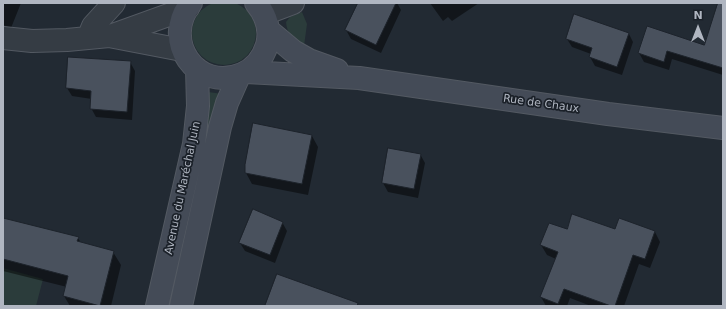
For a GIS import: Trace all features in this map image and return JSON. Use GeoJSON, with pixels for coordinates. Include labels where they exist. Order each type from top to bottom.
{"type":"FeatureCollection","features":[{"type":"Feature","properties":{"kind":"main road"},"geometry":{"type":"LineString","coordinates":[[190,5],[181,21],[179,35],[182,50],[190,64],[197,69]]}},
{"type":"Feature","properties":{"kind":"main road"},"geometry":{"type":"LineString","coordinates":[[181,306],[220,127],[227,103],[242,74],[257,63],[265,51],[268,37],[263,16]]}},
{"type":"Feature","properties":{"kind":"main road","name":"Rue de Chaux"},"geometry":{"type":"LineString","coordinates":[[263,16],[293,51],[309,60],[359,78]]}},
{"type":"Feature","properties":{"kind":"main road","name":"Rue de Chaux"},"geometry":{"type":"LineString","coordinates":[[197,69],[202,73],[214,77],[226,78],[242,74],[359,78],[608,114],[723,128]]}},
{"type":"Feature","properties":{"kind":"main road","name":"Avenue du Maréchal Juin"},"geometry":{"type":"LineString","coordinates":[[157,306],[194,144],[198,106],[197,69]]}},
{"type":"Feature","properties":{"kind":"street"},"geometry":{"type":"LineString","coordinates":[[98,37],[93,26],[114,3]]}},
{"type":"Feature","properties":{"kind":"street"},"geometry":{"type":"LineString","coordinates":[[263,16],[293,3]]}},
{"type":"Feature","properties":{"kind":"street"},"geometry":{"type":"LineString","coordinates":[[98,37],[190,5]]}},
{"type":"Feature","properties":{"kind":"street"},"geometry":{"type":"LineString","coordinates":[[3,38],[32,40],[98,37],[182,50]]}},
{"type":"Feature","properties":{"kind":"shaded area"},"geometry":{"type":"Polygon","coordinates":[[[224,1],[242,7],[250,15],[256,33],[250,51],[242,59],[224,65],[206,59],[198,51],[192,33],[198,15],[206,7],[224,1]]]}},
{"type":"Feature","properties":{"kind":"shaded area"},"geometry":{"type":"Polygon","coordinates":[[[302,12],[307,24],[304,46],[294,39],[289,33],[286,22],[290,17],[302,12]]]}},
{"type":"Feature","properties":{"kind":"shaded area"},"geometry":{"type":"Polygon","coordinates":[[[208,92],[223,94],[209,143],[200,142],[208,92]]]}},
{"type":"Feature","properties":{"kind":"shaded area"},"geometry":{"type":"Polygon","coordinates":[[[3,268],[43,279],[36,306],[3,306],[3,268]]]}},
{"type":"Feature","properties":{"kind":"building"},"geometry":{"type":"Polygon","coordinates":[[[358,3],[396,3],[376,45],[345,30],[358,3]]]}},
{"type":"Feature","properties":{"kind":"building"},"geometry":{"type":"Polygon","coordinates":[[[718,3],[723,3],[723,68],[667,51],[664,62],[638,53],[647,26],[704,45],[718,3]]]}},
{"type":"Feature","properties":{"kind":"building"},"geometry":{"type":"Polygon","coordinates":[[[574,14],[629,33],[617,67],[589,57],[592,48],[566,39],[574,14]]]}},
{"type":"Feature","properties":{"kind":"building"},"geometry":{"type":"Polygon","coordinates":[[[68,57],[131,61],[127,112],[90,109],[91,91],[66,88],[68,57]]]}},
{"type":"Feature","properties":{"kind":"building"},"geometry":{"type":"Polygon","coordinates":[[[253,123],[312,135],[302,184],[245,173],[245,165],[253,123]]]}},
{"type":"Feature","properties":{"kind":"building"},"geometry":{"type":"Polygon","coordinates":[[[388,148],[421,154],[414,189],[382,183],[388,148]]]}},
{"type":"Feature","properties":{"kind":"building"},"geometry":{"type":"Polygon","coordinates":[[[253,209],[283,222],[270,255],[239,243],[253,209]]]}},
{"type":"Feature","properties":{"kind":"building"},"geometry":{"type":"Polygon","coordinates":[[[572,214],[615,229],[619,218],[655,231],[645,259],[633,255],[615,306],[611,306],[564,289],[558,304],[540,297],[558,252],[540,245],[549,223],[567,229],[572,214]]]}},
{"type":"Feature","properties":{"kind":"building"},"geometry":{"type":"Polygon","coordinates":[[[3,218],[79,237],[77,241],[114,251],[100,306],[63,296],[68,276],[3,259],[3,218]]]}},
{"type":"Feature","properties":{"kind":"building"},"geometry":{"type":"Polygon","coordinates":[[[277,274],[358,303],[357,306],[265,306],[277,274]]]}}]}
